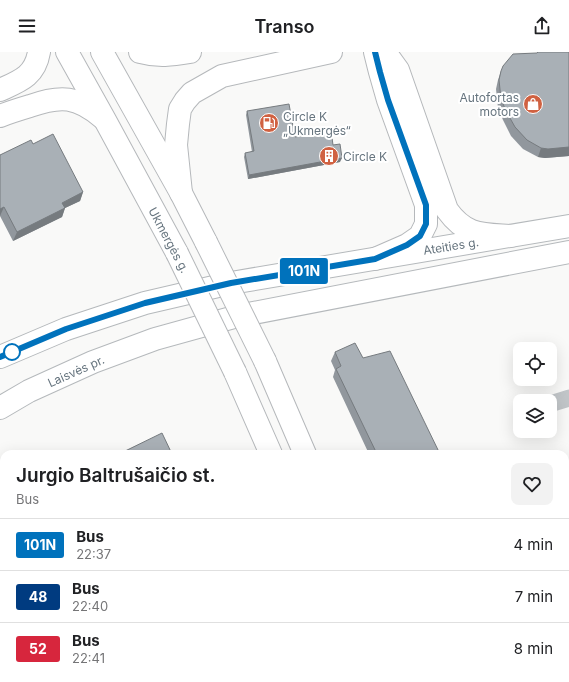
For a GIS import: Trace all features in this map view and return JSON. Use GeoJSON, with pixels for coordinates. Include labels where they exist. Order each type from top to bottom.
{"type":"FeatureCollection","features":[{"type":"Feature","properties":{"kind":"main road"},"geometry":{"type":"LineString","coordinates":[[0,90],[19,82],[29,75],[36,64],[39,52]]}},
{"type":"Feature","properties":{"kind":"main road","name":"Ukmergės g."},"geometry":{"type":"LineString","coordinates":[[67,52],[177,253],[235,372],[270,450]]}},
{"type":"Feature","properties":{"kind":"main road"},"geometry":{"type":"LineString","coordinates":[[102,52],[181,193],[206,242],[265,361],[303,450]]}},
{"type":"Feature","properties":{"kind":"main road"},"geometry":{"type":"LineString","coordinates":[[140,52],[153,56],[174,55],[190,52]]}},
{"type":"Feature","properties":{"kind":"main road"},"geometry":{"type":"LineString","coordinates":[[181,193],[176,146],[178,124],[180,109],[192,93],[222,76],[331,52]]}},
{"type":"Feature","properties":{"kind":"main road"},"geometry":{"type":"LineString","coordinates":[[375,52],[388,100],[426,205],[426,224],[420,236],[407,245],[375,259]]}},
{"type":"Feature","properties":{"kind":"main road"},"geometry":{"type":"LineString","coordinates":[[385,52],[398,70],[447,210],[454,220],[463,228],[481,234],[511,236]]}},
{"type":"Feature","properties":{"kind":"main road"},"geometry":{"type":"LineString","coordinates":[[0,116],[45,101],[60,98],[74,100],[85,105],[105,120]]}},
{"type":"Feature","properties":{"kind":"main road","name":"Ateities g."},"geometry":{"type":"LineString","coordinates":[[0,357],[66,329],[145,303],[231,283],[569,226]]}},
{"type":"Feature","properties":{"kind":"main road","name":"Laisvės pr."},"geometry":{"type":"LineString","coordinates":[[0,408],[29,391],[93,362],[155,339],[238,316],[569,252]]}},
{"type":"Feature","properties":{"kind":"street"},"geometry":{"type":"LineString","coordinates":[[557,402],[569,398]]}},
{"type":"Feature","properties":{"kind":"building","name":"Autofortas motors"},"geometry":{"type":"Polygon","coordinates":[[[569,52],[569,147],[548,149],[541,148],[527,140],[515,127],[501,99],[499,80],[503,66],[513,54],[569,52]]]}},
{"type":"Feature","properties":{"kind":"building"},"geometry":{"type":"Polygon","coordinates":[[[289,104],[295,137],[331,130],[333,145],[340,144],[342,158],[249,175],[245,153],[254,151],[247,111],[289,104]]]}},
{"type":"Feature","properties":{"kind":"building"},"geometry":{"type":"Polygon","coordinates":[[[53,134],[83,192],[62,203],[65,208],[17,232],[4,207],[0,209],[0,155],[31,140],[33,144],[53,134]]]}},
{"type":"Feature","properties":{"kind":"building"},"geometry":{"type":"Polygon","coordinates":[[[355,343],[363,358],[390,351],[438,450],[375,450],[336,369],[341,366],[335,352],[355,343]]]}},
{"type":"Feature","properties":{"kind":"building"},"geometry":{"type":"Polygon","coordinates":[[[162,433],[170,450],[127,450],[162,433]]]}},
{"type":"Feature","properties":{"kind":"bus line","name":"101N"},"geometry":{"type":"LineString","coordinates":[[0,357],[66,329],[145,303],[231,283],[375,259],[407,245],[420,236],[426,224],[426,205],[388,100],[375,52]]}},
{"type":"Feature","properties":{"kind":"place","name":"Autofortas motors"},"geometry":{"type":"Point","coordinates":[533,104]}},
{"type":"Feature","properties":{"kind":"place","name":"Circle K „Ukmergės“"},"geometry":{"type":"Point","coordinates":[269,123]}},
{"type":"Feature","properties":{"kind":"place","name":"Circle K"},"geometry":{"type":"Point","coordinates":[329,156]}}]}
